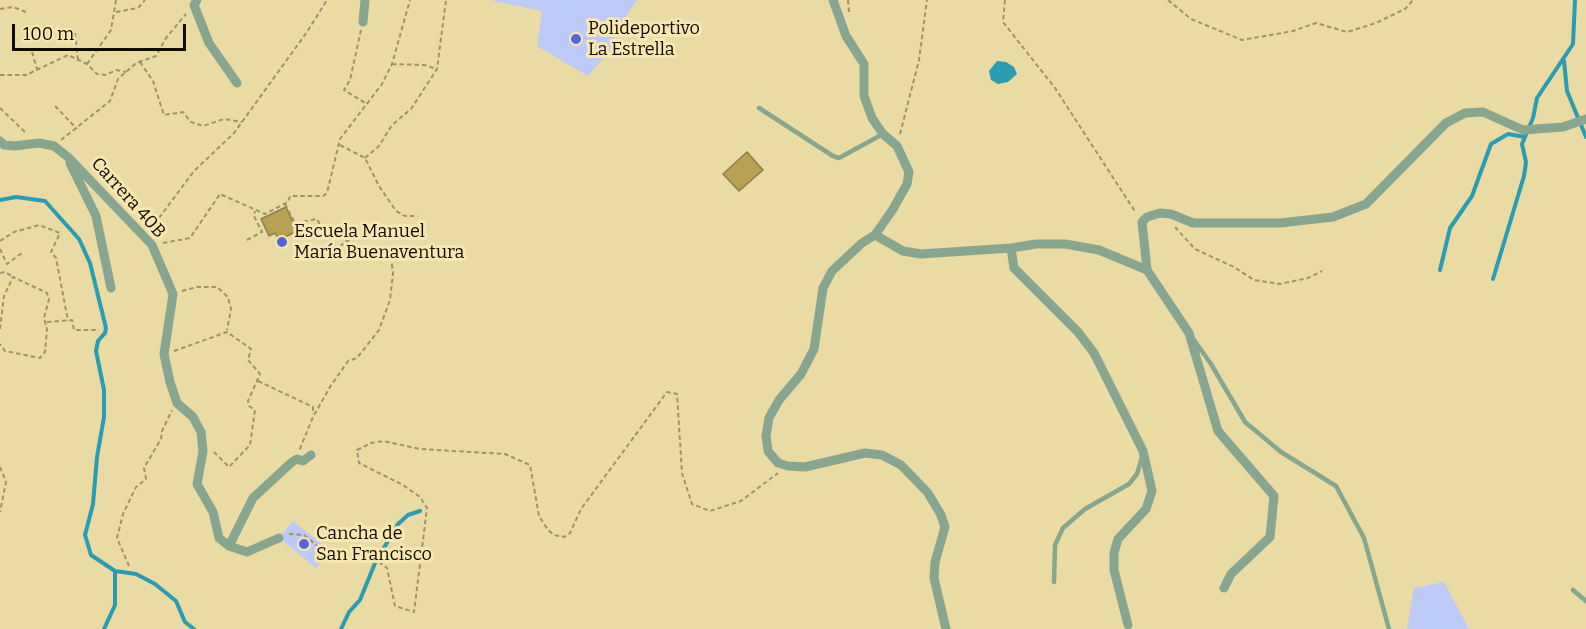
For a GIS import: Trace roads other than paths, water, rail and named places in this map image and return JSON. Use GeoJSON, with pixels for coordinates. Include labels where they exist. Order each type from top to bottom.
{"type":"FeatureCollection","features":[{"type":"Feature","properties":{"kind":"street"},"geometry":{"type":"LineString","coordinates":[[363,22],[365,0]]}},
{"type":"Feature","properties":{"kind":"street"},"geometry":{"type":"LineString","coordinates":[[833,0],[846,36],[864,64],[864,96],[872,118],[883,134],[897,146],[907,163],[909,172],[907,184],[875,235],[862,243],[832,271],[822,288],[819,324],[811,358],[801,374],[778,400],[769,418],[766,436],[768,451],[778,463],[788,466],[805,467],[864,453],[882,455],[901,465],[928,493],[945,527],[935,562],[934,578],[946,629]]}},
{"type":"Feature","properties":{"kind":"street"},"geometry":{"type":"LineString","coordinates":[[195,3],[209,43],[237,83]]}},
{"type":"Feature","properties":{"kind":"street"},"geometry":{"type":"LineString","coordinates":[[1224,588],[1231,574],[1270,537],[1274,496],[1218,431],[1189,333],[1147,270],[1142,222],[1147,217],[1160,213],[1203,224],[1280,223],[1333,217],[1366,204],[1446,123],[1465,113],[1483,112],[1523,130],[1563,128],[1586,119]]}},
{"type":"Feature","properties":{"kind":"street","name":"Carrera 40B"},"geometry":{"type":"LineString","coordinates":[[0,141],[4,145],[14,146],[39,143],[54,146],[69,158],[152,245],[173,294],[164,354],[177,403],[193,417],[201,432],[203,450],[197,484],[213,513],[219,538],[229,546]]}},
{"type":"Feature","properties":{"kind":"street"},"geometry":{"type":"LineString","coordinates":[[69,158],[96,216],[111,288]]}},
{"type":"Feature","properties":{"kind":"street"},"geometry":{"type":"LineString","coordinates":[[875,235],[903,250],[921,254],[1011,248],[1036,244],[1065,244],[1099,250],[1147,270]]}},
{"type":"Feature","properties":{"kind":"street"},"geometry":{"type":"LineString","coordinates":[[1011,248],[1014,268],[1078,332],[1094,353],[1143,451],[1151,498],[1146,509],[1118,539],[1114,553],[1114,570],[1128,625]]}},
{"type":"Feature","properties":{"kind":"street"},"geometry":{"type":"LineString","coordinates":[[279,537],[247,552],[229,546],[253,498],[297,459],[303,461],[311,454]]}},
{"type":"Feature","properties":{"kind":"lane"},"geometry":{"type":"LineString","coordinates":[[759,108],[832,156],[839,158],[883,134]]}},
{"type":"Feature","properties":{"kind":"lane"},"geometry":{"type":"LineString","coordinates":[[1189,333],[1211,364],[1245,422],[1281,452],[1336,486],[1364,538],[1389,629]]}},
{"type":"Feature","properties":{"kind":"lane"},"geometry":{"type":"LineString","coordinates":[[1054,582],[1055,545],[1063,528],[1084,509],[1129,484],[1137,474],[1143,451]]}},
{"type":"Feature","properties":{"kind":"lane"},"geometry":{"type":"LineString","coordinates":[[1573,590],[1586,601]]}},
{"type":"Feature","properties":{"kind":"waterway"},"geometry":{"type":"LineString","coordinates":[[1493,279],[1524,176],[1526,162],[1522,144],[1533,118],[1537,98],[1573,44],[1575,0]]}},
{"type":"Feature","properties":{"kind":"waterway"},"geometry":{"type":"LineString","coordinates":[[1564,61],[1567,91],[1586,137]]}},
{"type":"Feature","properties":{"kind":"waterway"},"geometry":{"type":"LineString","coordinates":[[1440,270],[1450,228],[1472,196],[1491,144],[1508,134],[1525,137]]}},
{"type":"Feature","properties":{"kind":"waterway"},"geometry":{"type":"LineString","coordinates":[[0,200],[16,197],[45,201],[79,239],[90,263],[106,328],[98,341],[96,351],[104,390],[104,417],[97,457],[93,504],[85,535],[91,555],[115,571]]}},
{"type":"Feature","properties":{"kind":"waterway"},"geometry":{"type":"LineString","coordinates":[[341,629],[349,612],[360,600],[375,563],[398,524],[408,515],[420,511]]}},
{"type":"Feature","properties":{"kind":"waterway"},"geometry":{"type":"LineString","coordinates":[[115,571],[136,574],[155,584],[176,601],[185,622],[194,629]]}},
{"type":"Feature","properties":{"kind":"waterway"},"geometry":{"type":"LineString","coordinates":[[104,629],[115,605],[115,571]]}},
{"type":"Feature","properties":{"kind":"place","name":"Polideportivo La Estrella"},"geometry":{"type":"Point","coordinates":[576,39]}},
{"type":"Feature","properties":{"kind":"place","name":"Escuela Manuel María Buenaventura"},"geometry":{"type":"Point","coordinates":[282,242]}},
{"type":"Feature","properties":{"kind":"place","name":"Cancha de San Francisco"},"geometry":{"type":"Point","coordinates":[304,544]}}]}
